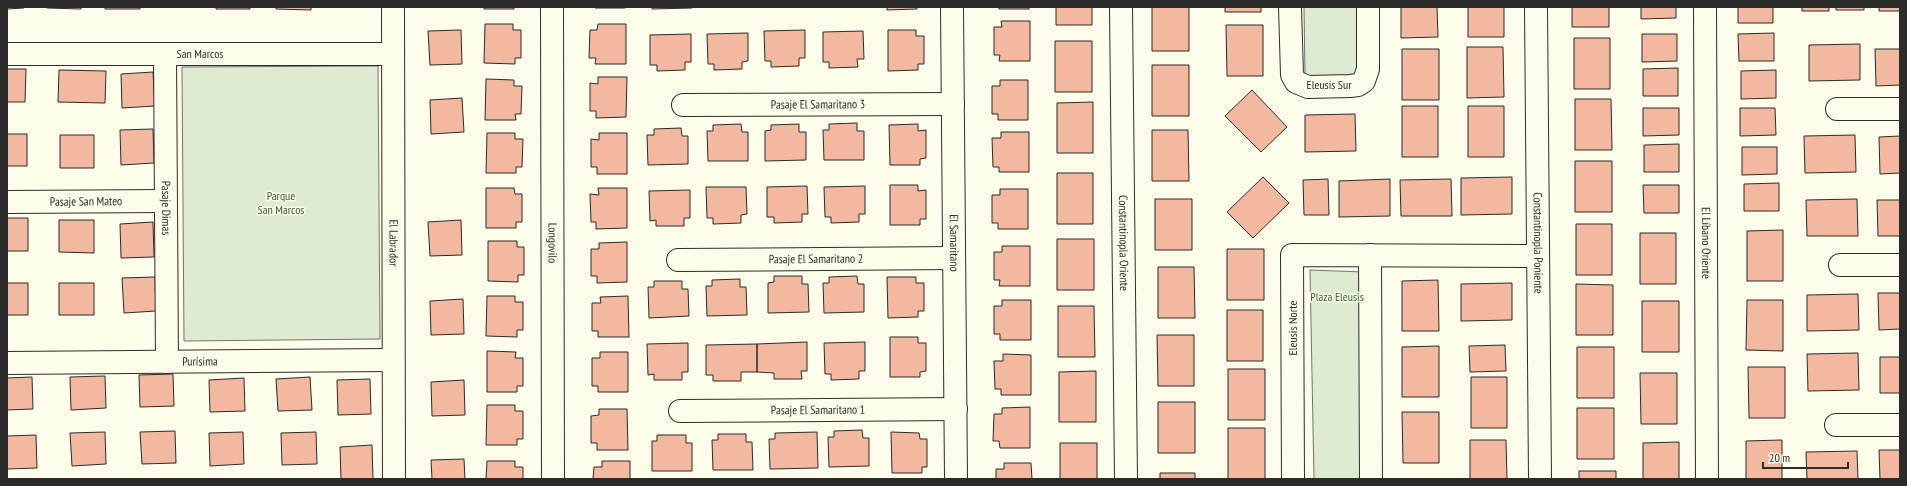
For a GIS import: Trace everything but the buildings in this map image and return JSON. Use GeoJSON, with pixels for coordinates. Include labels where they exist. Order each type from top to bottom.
{"type":"FeatureCollection","features":[{"type":"Feature","properties":{"kind":"street","name":"El Labrador"},"geometry":{"type":"LineString","coordinates":[[393,7],[394,479]]}},
{"type":"Feature","properties":{"kind":"street","name":"Longovilo"},"geometry":{"type":"LineString","coordinates":[[552,7],[553,479]]}},
{"type":"Feature","properties":{"kind":"street","name":"El Samaritano"},"geometry":{"type":"LineString","coordinates":[[952,7],[956,479]]}},
{"type":"Feature","properties":{"kind":"street","name":"Constantinopla Oriente"},"geometry":{"type":"LineString","coordinates":[[1121,7],[1126,479]]}},
{"type":"Feature","properties":{"kind":"street","name":"Eleusis Sur"},"geometry":{"type":"LineString","coordinates":[[1290,7],[1292,75],[1296,82],[1308,87],[1350,86],[1358,85],[1364,80],[1368,69],[1368,7]]}},
{"type":"Feature","properties":{"kind":"street","name":"Constantinopla Poniente"},"geometry":{"type":"LineString","coordinates":[[1536,7],[1540,479]]}},
{"type":"Feature","properties":{"kind":"street","name":"El Líbano Oriente"},"geometry":{"type":"LineString","coordinates":[[1705,7],[1707,479]]}},
{"type":"Feature","properties":{"kind":"street","name":"San Marcos"},"geometry":{"type":"LineString","coordinates":[[7,54],[393,54]]}},
{"type":"Feature","properties":{"kind":"street","name":"Pasaje Dimas"},"geometry":{"type":"LineString","coordinates":[[166,54],[165,201],[167,362]]}},
{"type":"Feature","properties":{"kind":"street","name":"Pasaje El Samaritano 3"},"geometry":{"type":"LineString","coordinates":[[683,105],[953,104]]}},
{"type":"Feature","properties":{"kind":"street"},"geometry":{"type":"LineString","coordinates":[[1837,109],[1900,109]]}},
{"type":"Feature","properties":{"kind":"street","name":"Pasaje San Mateo"},"geometry":{"type":"LineString","coordinates":[[7,202],[165,201]]}},
{"type":"Feature","properties":{"kind":"street","name":"Eleusis Norte"},"geometry":{"type":"LineString","coordinates":[[1293,479],[1292,255],[1538,256]]}},
{"type":"Feature","properties":{"kind":"street"},"geometry":{"type":"LineString","coordinates":[[1370,255],[1371,479]]}},
{"type":"Feature","properties":{"kind":"street","name":"Pasaje El Samaritano 2"},"geometry":{"type":"LineString","coordinates":[[678,260],[954,258]]}},
{"type":"Feature","properties":{"kind":"street"},"geometry":{"type":"LineString","coordinates":[[1840,265],[1900,265]]}},
{"type":"Feature","properties":{"kind":"street","name":"Purísima"},"geometry":{"type":"LineString","coordinates":[[7,363],[393,360]]}},
{"type":"Feature","properties":{"kind":"street","name":"Pasaje El Samaritano 1"},"geometry":{"type":"LineString","coordinates":[[680,411],[956,409]]}},
{"type":"Feature","properties":{"kind":"street"},"geometry":{"type":"LineString","coordinates":[[1836,425],[1900,425]]}},
{"type":"Feature","properties":{"kind":"green space"},"geometry":{"type":"Polygon","coordinates":[[[1304,7],[1357,7],[1359,77],[1305,76],[1304,7]]]}},
{"type":"Feature","properties":{"kind":"green space","name":"Parque San Marcos"},"geometry":{"type":"Polygon","coordinates":[[[378,66],[380,339],[184,341],[182,67],[378,66]]]}},
{"type":"Feature","properties":{"kind":"green space","name":"Plaza Eleusis"},"geometry":{"type":"Polygon","coordinates":[[[1310,270],[1363,272],[1363,479],[1314,479],[1310,270]]]}}]}
